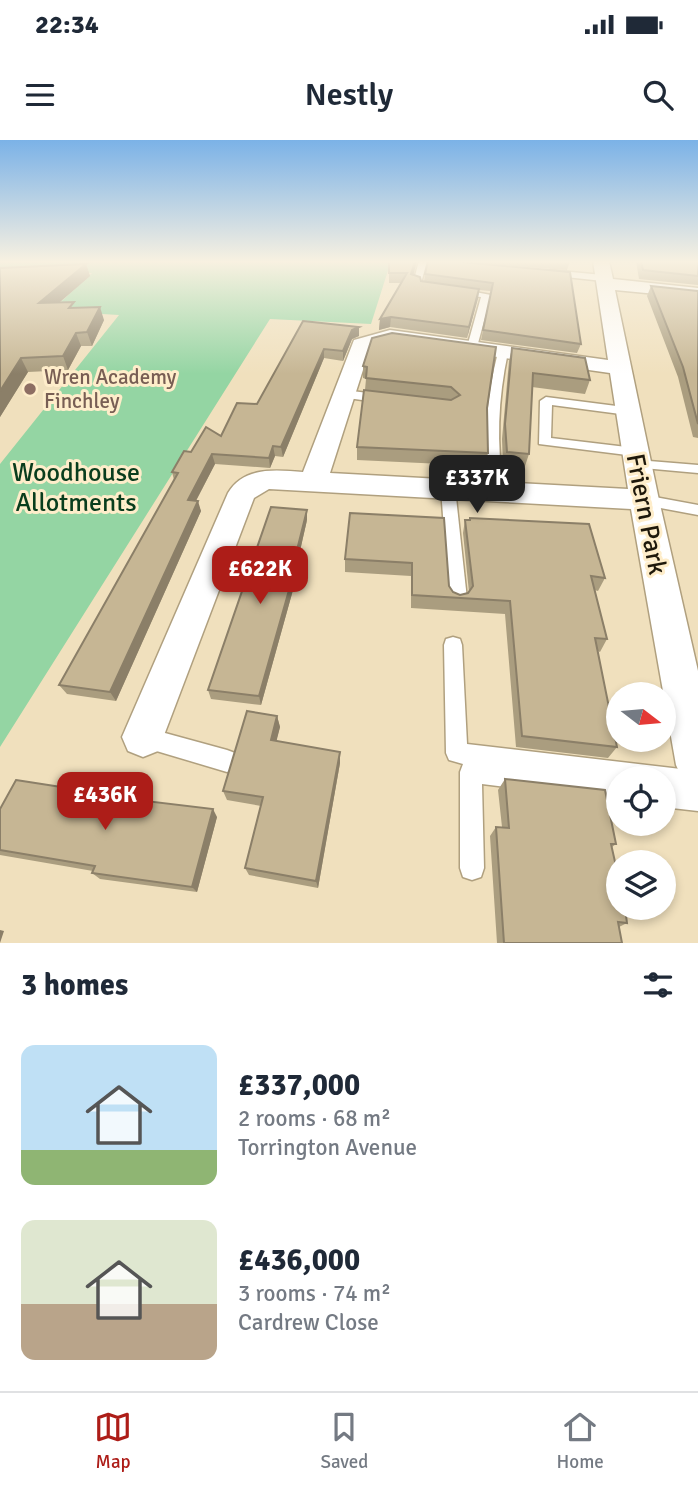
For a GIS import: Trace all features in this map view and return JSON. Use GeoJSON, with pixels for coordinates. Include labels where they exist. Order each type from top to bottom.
{"type":"FeatureCollection","features":[{"type":"Feature","properties":{"kind":"street","name":"Friern Park"},"geometry":{"type":"LineString","coordinates":[[607,298],[644,500],[698,765]]}},
{"type":"Feature","properties":{"kind":"street"},"geometry":{"type":"LineString","coordinates":[[314,480],[361,344],[390,335],[620,368]]}},
{"type":"Feature","properties":{"kind":"street"},"geometry":{"type":"LineString","coordinates":[[143,737],[242,493],[263,479],[644,500]]}},
{"type":"Feature","properties":{"kind":"lane"},"geometry":{"type":"LineString","coordinates":[[472,347],[485,298]]}},
{"type":"Feature","properties":{"kind":"lane"},"geometry":{"type":"LineString","coordinates":[[497,491],[491,428],[495,382],[503,352]]}},
{"type":"Feature","properties":{"kind":"lane"},"geometry":{"type":"LineString","coordinates":[[344,394],[397,400]]}},
{"type":"Feature","properties":{"kind":"lane"},"geometry":{"type":"LineString","coordinates":[[628,411],[547,401],[544,441],[698,469]]}},
{"type":"Feature","properties":{"kind":"lane"},"geometry":{"type":"LineString","coordinates":[[448,488],[458,599]]}},
{"type":"Feature","properties":{"kind":"lane"},"geometry":{"type":"LineString","coordinates":[[644,500],[698,510]]}},
{"type":"Feature","properties":{"kind":"lane"},"geometry":{"type":"LineString","coordinates":[[453,645],[457,752],[698,782]]}},
{"type":"Feature","properties":{"kind":"lane"},"geometry":{"type":"LineString","coordinates":[[143,737],[227,761]]}},
{"type":"Feature","properties":{"kind":"lane"},"geometry":{"type":"LineString","coordinates":[[472,868],[471,772],[606,789]]}},
{"type":"Feature","properties":{"kind":"lane"},"geometry":{"type":"LineString","coordinates":[[676,797],[698,800]]}},
{"type":"Feature","properties":{"kind":"green space","name":"Woodhouse Allotments"},"geometry":{"type":"Polygon","coordinates":[[[65,298],[379,298],[371,324],[270,319],[0,747],[0,464],[119,315],[51,311],[65,298]]]}},
{"type":"Feature","properties":{"kind":"building"},"geometry":{"type":"Polygon","coordinates":[[[0,298],[44,298],[39,303],[74,302],[69,308],[100,307],[87,332],[76,333],[63,356],[21,358],[0,391],[0,298]]]}},
{"type":"Feature","properties":{"kind":"building"},"geometry":{"type":"Polygon","coordinates":[[[392,298],[477,298],[469,327],[391,317],[380,319],[392,298]]]}},
{"type":"Feature","properties":{"kind":"building"},"geometry":{"type":"Polygon","coordinates":[[[490,298],[574,298],[581,344],[483,330],[490,298]]]}},
{"type":"Feature","properties":{"kind":"building"},"geometry":{"type":"Polygon","coordinates":[[[656,298],[698,298],[698,424],[683,367],[656,298]]]}},
{"type":"Feature","properties":{"kind":"building"},"geometry":{"type":"Polygon","coordinates":[[[303,321],[359,327],[352,330],[343,351],[324,349],[281,447],[273,446],[269,458],[212,454],[188,500],[198,501],[110,692],[59,685],[178,473],[172,472],[184,451],[191,452],[206,427],[221,436],[237,403],[257,404],[303,321]]]}},
{"type":"Feature","properties":{"kind":"building"},"geometry":{"type":"Polygon","coordinates":[[[392,333],[496,347],[487,408],[488,453],[357,447],[364,390],[451,400],[460,395],[451,387],[366,378],[367,367],[363,366],[372,338],[392,333]]]}},
{"type":"Feature","properties":{"kind":"building"},"geometry":{"type":"Polygon","coordinates":[[[512,348],[585,358],[590,380],[533,373],[529,454],[507,452],[505,424],[512,348]]]}},
{"type":"Feature","properties":{"kind":"building"},"geometry":{"type":"Polygon","coordinates":[[[271,507],[307,510],[294,562],[297,562],[259,696],[208,690],[271,507]]]}},
{"type":"Feature","properties":{"kind":"building"},"geometry":{"type":"Polygon","coordinates":[[[350,513],[444,518],[449,586],[453,592],[460,595],[468,593],[473,586],[465,520],[470,518],[589,524],[605,578],[591,576],[607,639],[595,638],[606,692],[606,746],[522,736],[510,601],[412,595],[412,563],[345,559],[350,513]]]}},
{"type":"Feature","properties":{"kind":"building"},"geometry":{"type":"Polygon","coordinates":[[[247,711],[277,716],[271,740],[340,752],[316,881],[245,868],[263,797],[223,791],[247,711]]]}},
{"type":"Feature","properties":{"kind":"building"},"geometry":{"type":"Polygon","coordinates":[[[505,779],[605,790],[606,836],[614,836],[616,844],[611,844],[612,850],[606,850],[606,920],[627,920],[627,923],[618,922],[622,943],[504,943],[496,827],[509,828],[505,779]]]}},
{"type":"Feature","properties":{"kind":"building"},"geometry":{"type":"Polygon","coordinates":[[[16,780],[113,795],[112,797],[213,809],[192,887],[92,873],[95,866],[0,850],[0,809],[16,780]]]}},
{"type":"Feature","properties":{"kind":"place","name":"Wren Academy Finchley"},"geometry":{"type":"Point","coordinates":[30,389]}}]}
